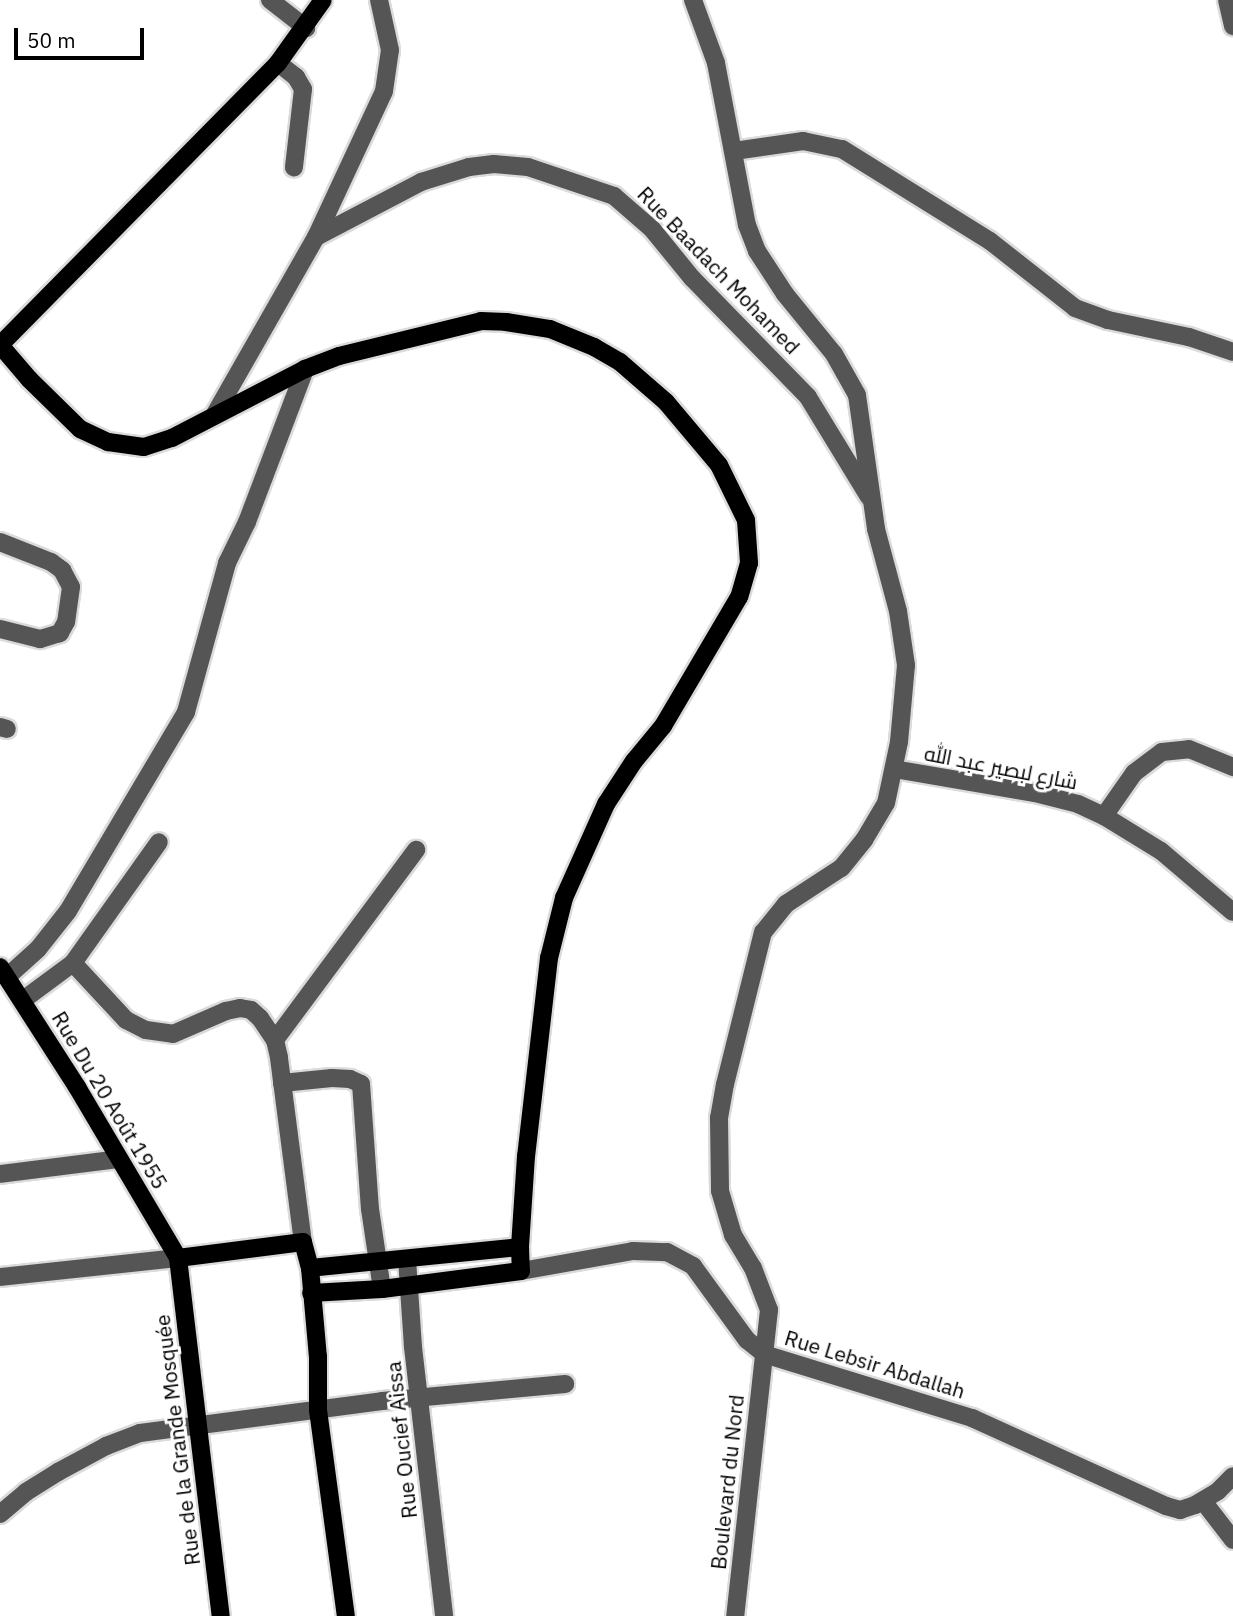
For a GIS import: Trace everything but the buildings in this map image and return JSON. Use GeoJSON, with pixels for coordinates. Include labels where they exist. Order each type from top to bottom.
{"type":"FeatureCollection","features":[{"type":"Feature","properties":{"kind":"main road"},"geometry":{"type":"LineString","coordinates":[[311,1293],[382,1289],[521,1271],[526,1156],[549,958],[564,898],[611,794],[663,726],[739,597],[749,562],[746,520],[719,465],[666,402],[620,362],[562,333],[526,324],[481,321],[351,353],[305,369],[172,438],[144,447],[108,442],[80,429],[29,379],[0,345],[278,63],[306,28],[323,0]]}},
{"type":"Feature","properties":{"kind":"main road","name":"Rue Du 20 Août 1955"},"geometry":{"type":"LineString","coordinates":[[4,972],[178,1258]]}},
{"type":"Feature","properties":{"kind":"main road"},"geometry":{"type":"LineString","coordinates":[[178,1258],[303,1242],[310,1268],[318,1357],[318,1410],[346,1616]]}},
{"type":"Feature","properties":{"kind":"main road"},"geometry":{"type":"LineString","coordinates":[[310,1268],[520,1247]]}},
{"type":"Feature","properties":{"kind":"main road","name":"Rue de la Grande Mosquée"},"geometry":{"type":"LineString","coordinates":[[178,1258],[221,1616]]}},
{"type":"Feature","properties":{"kind":"street"},"geometry":{"type":"LineString","coordinates":[[215,414],[316,237],[384,91],[390,50],[379,0]]}},
{"type":"Feature","properties":{"kind":"street","name":"Rue Baadach Mohamed"},"geometry":{"type":"LineString","coordinates":[[693,0],[716,63],[747,225],[758,251],[785,294],[811,323],[849,377],[857,395],[876,529],[898,611],[906,665],[894,769],[886,803],[864,841],[841,868],[773,915],[763,932],[727,1072],[719,1118],[720,1191],[733,1235],[765,1294],[769,1310],[764,1354]]}},
{"type":"Feature","properties":{"kind":"street"},"geometry":{"type":"LineString","coordinates":[[1227,0],[1233,26]]}},
{"type":"Feature","properties":{"kind":"street"},"geometry":{"type":"LineString","coordinates":[[281,3],[306,28]]}},
{"type":"Feature","properties":{"kind":"street"},"geometry":{"type":"LineString","coordinates":[[278,63],[296,77],[303,89],[294,167]]}},
{"type":"Feature","properties":{"kind":"street"},"geometry":{"type":"LineString","coordinates":[[734,151],[803,141],[842,149],[990,241],[1075,308],[1108,320],[1189,337],[1233,352]]}},
{"type":"Feature","properties":{"kind":"street","name":"Rue Baadach Mohamed"},"geometry":{"type":"LineString","coordinates":[[316,237],[421,182],[469,167],[494,164],[528,167],[614,196],[652,229],[692,278],[800,387],[873,503]]}},
{"type":"Feature","properties":{"kind":"street"},"geometry":{"type":"LineString","coordinates":[[4,972],[38,949],[68,911],[186,712],[227,564],[247,522],[305,369]]}},
{"type":"Feature","properties":{"kind":"street"},"geometry":{"type":"LineString","coordinates":[[0,542],[51,562],[62,570],[71,587],[66,622],[60,633],[40,639],[0,629]]}},
{"type":"Feature","properties":{"kind":"street"},"geometry":{"type":"LineString","coordinates":[[1104,816],[1134,773],[1162,752],[1189,749],[1233,768]]}},
{"type":"Feature","properties":{"kind":"street","name":"شارع لبصير عبد الله"},"geometry":{"type":"LineString","coordinates":[[894,769],[1035,793],[1104,816],[1161,851],[1233,912]]}},
{"type":"Feature","properties":{"kind":"street"},"geometry":{"type":"LineString","coordinates":[[23,1000],[73,963],[159,842]]}},
{"type":"Feature","properties":{"kind":"street"},"geometry":{"type":"LineString","coordinates":[[275,1040],[416,850]]}},
{"type":"Feature","properties":{"kind":"street"},"geometry":{"type":"LineString","coordinates":[[73,963],[126,1020],[146,1030],[173,1034],[226,1011],[240,1008],[251,1010],[260,1018],[275,1040],[303,1242]]}},
{"type":"Feature","properties":{"kind":"street"},"geometry":{"type":"LineString","coordinates":[[282,1083],[332,1078],[350,1079],[361,1084],[370,1209],[382,1289]]}},
{"type":"Feature","properties":{"kind":"street"},"geometry":{"type":"LineString","coordinates":[[0,1174],[119,1159]]}},
{"type":"Feature","properties":{"kind":"street","name":"Rue Lebsir Abdallah"},"geometry":{"type":"LineString","coordinates":[[521,1271],[633,1251],[667,1252],[692,1266],[747,1340],[764,1354],[972,1419],[1180,1510],[1203,1501],[1233,1476]]}},
{"type":"Feature","properties":{"kind":"street"},"geometry":{"type":"LineString","coordinates":[[0,1277],[178,1258]]}},
{"type":"Feature","properties":{"kind":"street","name":"Rue Oucief Aissa"},"geometry":{"type":"LineString","coordinates":[[407,1259],[418,1398],[444,1616]]}},
{"type":"Feature","properties":{"kind":"street","name":"Boulevard du Nord"},"geometry":{"type":"LineString","coordinates":[[735,1616],[764,1354]]}},
{"type":"Feature","properties":{"kind":"street"},"geometry":{"type":"LineString","coordinates":[[0,1514],[26,1492],[113,1443],[141,1433],[418,1398],[565,1384]]}},
{"type":"Feature","properties":{"kind":"street"},"geometry":{"type":"LineString","coordinates":[[1203,1501],[1233,1540]]}}]}
